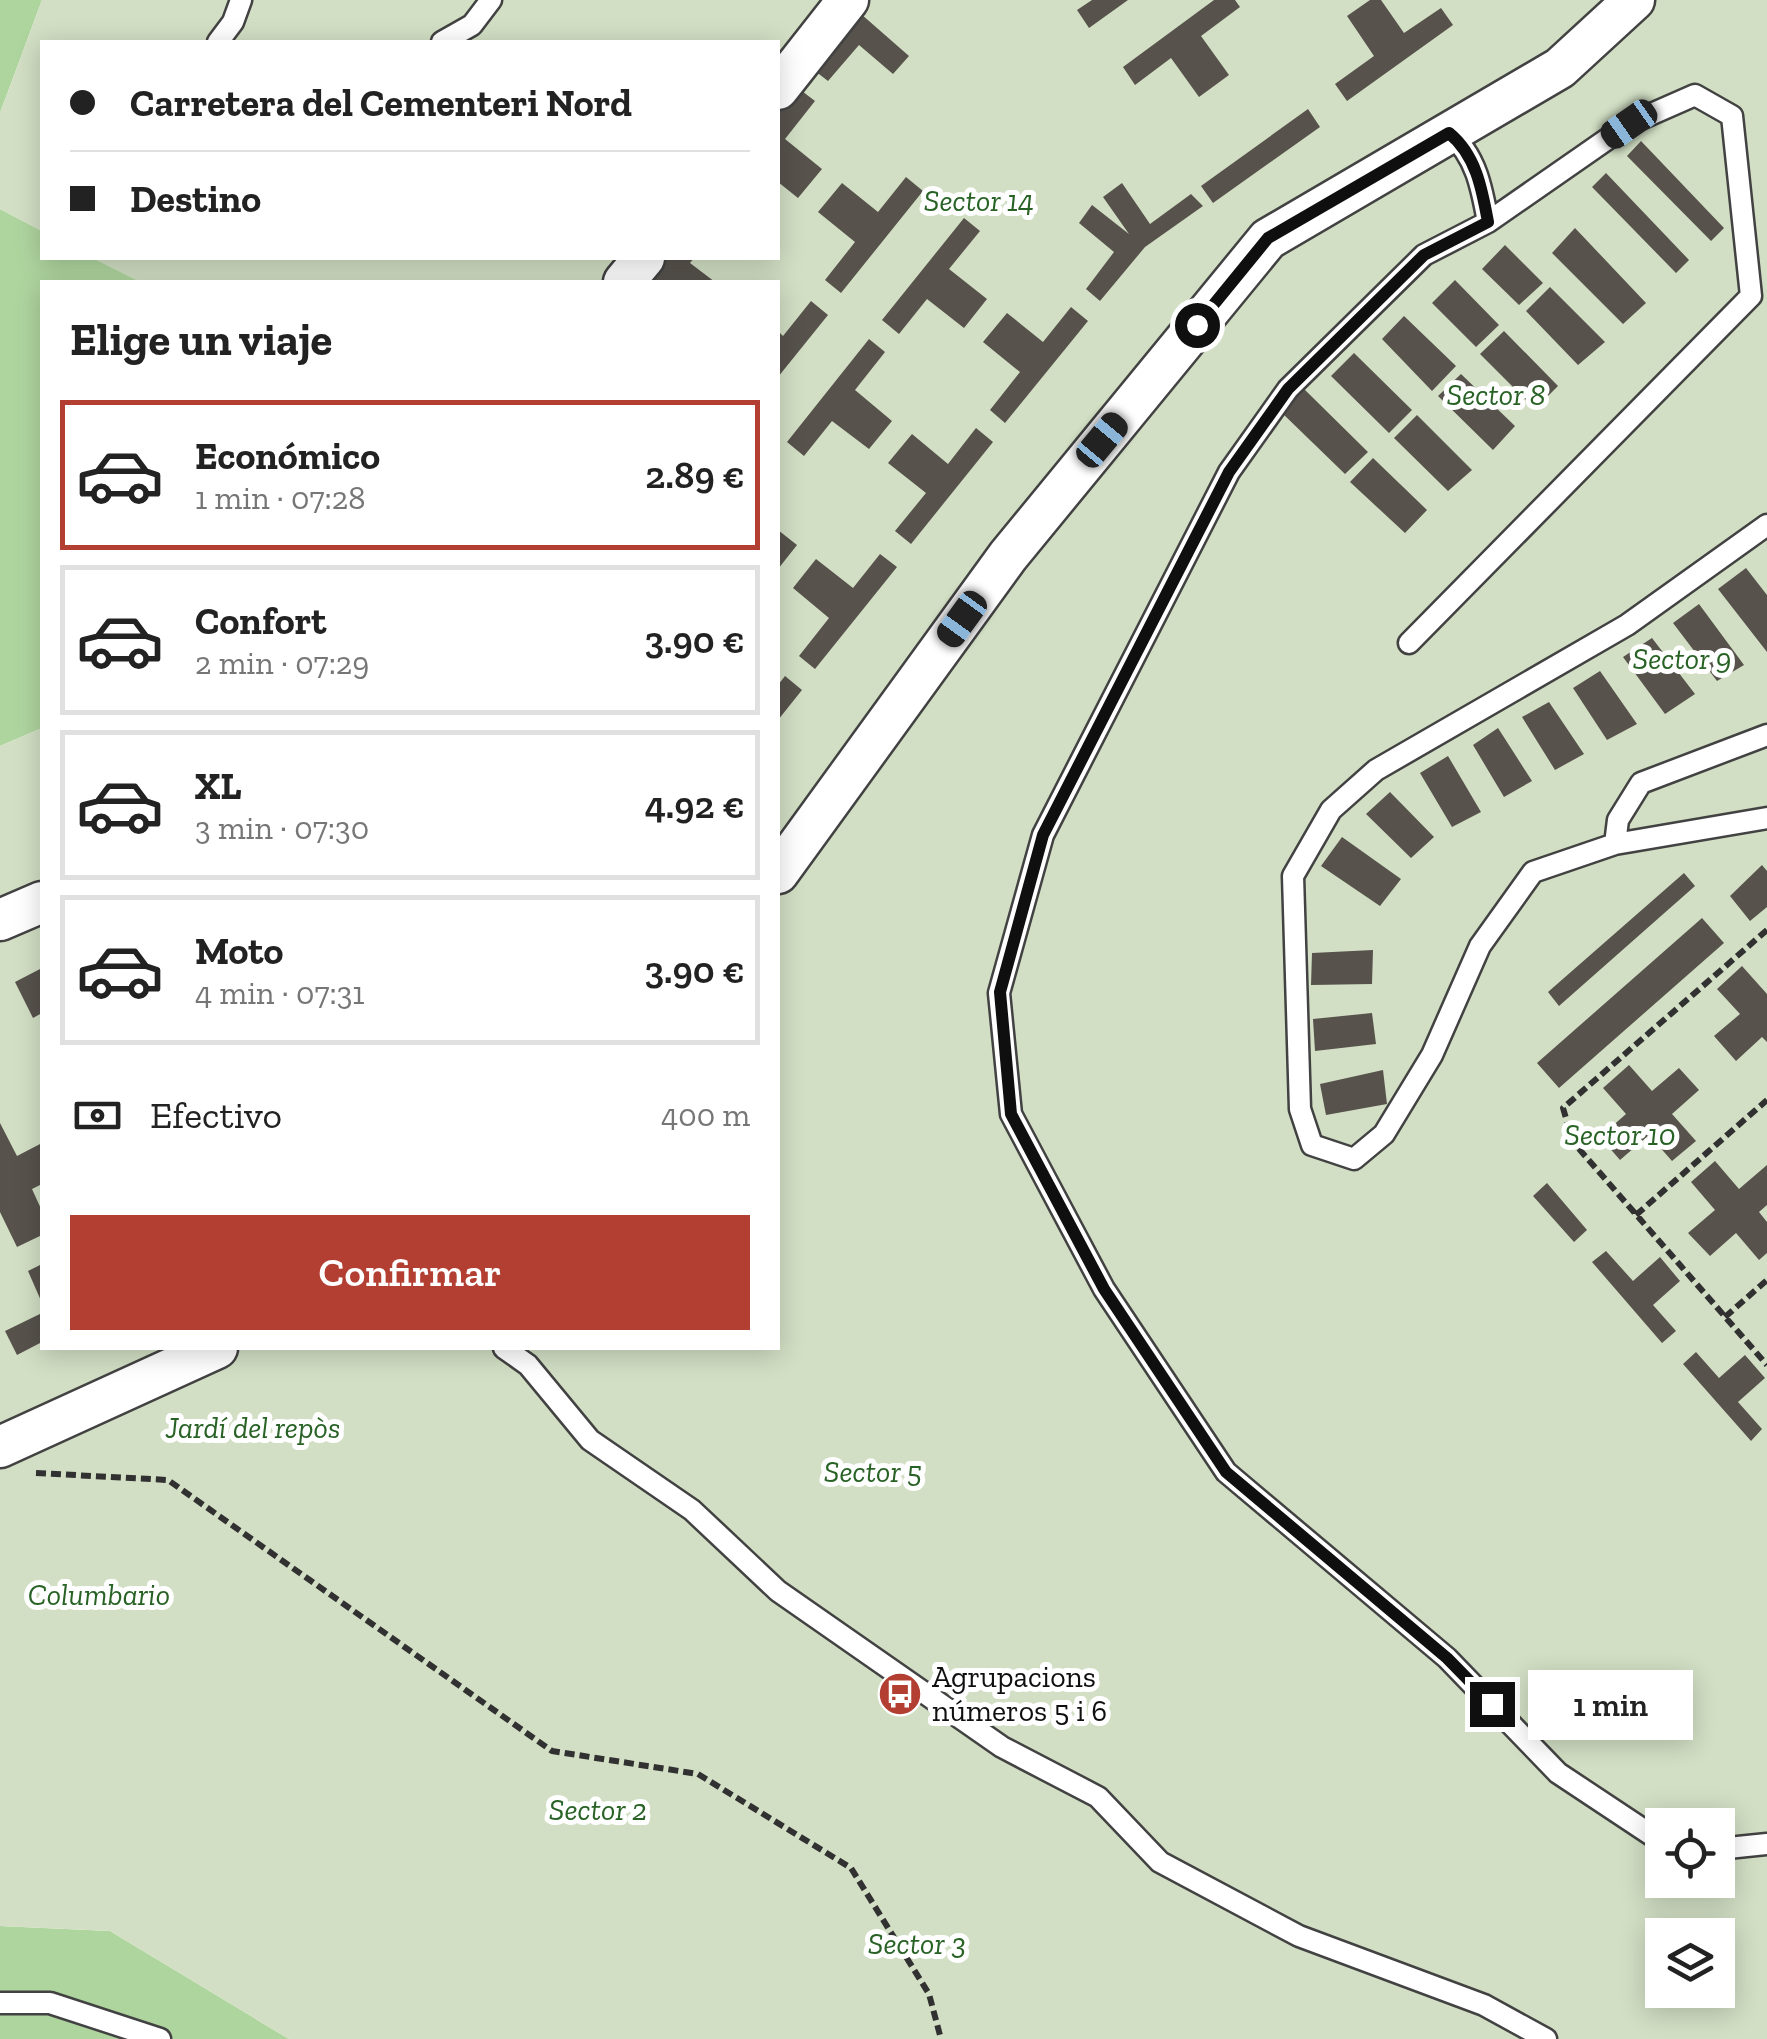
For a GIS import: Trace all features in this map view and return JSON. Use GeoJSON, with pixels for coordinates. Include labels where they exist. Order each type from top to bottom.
{"type":"FeatureCollection","features":[{"type":"Feature","properties":{"kind":"street"},"geometry":{"type":"LineString","coordinates":[[780,86],[848,0]]}},
{"type":"Feature","properties":{"kind":"street"},"geometry":{"type":"LineString","coordinates":[[780,870],[1008,556],[1268,238],[1560,68],[1634,0]]}},
{"type":"Feature","properties":{"kind":"street"},"geometry":{"type":"LineString","coordinates":[[626,280],[642,260]]}},
{"type":"Feature","properties":{"kind":"street"},"geometry":{"type":"LineString","coordinates":[[0,920],[40,903]]}},
{"type":"Feature","properties":{"kind":"street"},"geometry":{"type":"LineString","coordinates":[[11,1460],[213,1350]]}},
{"type":"Feature","properties":{"kind":"lane"},"geometry":{"type":"LineString","coordinates":[[220,40],[233,22],[241,0]]}},
{"type":"Feature","properties":{"kind":"lane"},"geometry":{"type":"LineString","coordinates":[[446,40],[472,25],[492,0]]}},
{"type":"Feature","properties":{"kind":"lane"},"geometry":{"type":"LineString","coordinates":[[1409,642],[1752,296],[1732,116],[1695,96],[1629,124],[1488,222],[1424,255],[1288,389],[1229,472],[1043,835],[1000,992],[1011,1114],[1104,1289],[1226,1472],[1447,1658],[1558,1774],[1645,1831]]}},
{"type":"Feature","properties":{"kind":"lane"},"geometry":{"type":"LineString","coordinates":[[1449,133],[1464,145],[1481,184],[1488,222]]}},
{"type":"Feature","properties":{"kind":"lane"},"geometry":{"type":"LineString","coordinates":[[1767,524],[1627,625],[1376,770],[1331,810],[1293,876],[1300,1109],[1312,1145],[1354,1159],[1384,1134],[1432,1055],[1480,946],[1532,872],[1616,844],[1767,818]]}},
{"type":"Feature","properties":{"kind":"lane"},"geometry":{"type":"LineString","coordinates":[[1616,844],[1618,820],[1641,783],[1767,736]]}},
{"type":"Feature","properties":{"kind":"lane"},"geometry":{"type":"LineString","coordinates":[[507,1350],[528,1364],[590,1440],[692,1510],[778,1591],[1002,1747],[1098,1797],[1160,1862],[1300,1936],[1484,2005],[1546,2039]]}},
{"type":"Feature","properties":{"kind":"lane"},"geometry":{"type":"LineString","coordinates":[[1735,1847],[1767,1844]]}},
{"type":"Feature","properties":{"kind":"lane"},"geometry":{"type":"LineString","coordinates":[[0,2003],[50,2003],[160,2039]]}},
{"type":"Feature","properties":{"kind":"path"},"geometry":{"type":"LineString","coordinates":[[1767,930],[1564,1108],[1573,1142],[1767,1365]]}},
{"type":"Feature","properties":{"kind":"path"},"geometry":{"type":"LineString","coordinates":[[1636,1214],[1767,1100]]}},
{"type":"Feature","properties":{"kind":"path"},"geometry":{"type":"LineString","coordinates":[[1725,1317],[1767,1280]]}},
{"type":"Feature","properties":{"kind":"path"},"geometry":{"type":"LineString","coordinates":[[11,1460],[168,1480],[552,1751],[698,1774],[851,1868],[929,1994],[941,2039]]}},
{"type":"Feature","properties":{"kind":"green space"},"geometry":{"type":"Polygon","coordinates":[[[0,0],[42,0],[0,113],[0,0]]]}},
{"type":"Feature","properties":{"kind":"green space"},"geometry":{"type":"Polygon","coordinates":[[[42,0],[1767,0],[1767,2039],[289,2039],[110,1931],[0,1926],[0,746],[40,729],[40,1350],[780,1350],[780,280],[137,280],[97,260],[780,260],[780,40],[40,40],[40,230],[0,209],[0,113],[42,0]]]}},
{"type":"Feature","properties":{"kind":"green space"},"geometry":{"type":"Polygon","coordinates":[[[0,209],[40,230],[40,260],[97,260],[137,280],[40,280],[40,729],[0,746],[0,209]]]}},
{"type":"Feature","properties":{"kind":"green space"},"geometry":{"type":"Polygon","coordinates":[[[0,1926],[110,1931],[289,2039],[0,2039],[0,1926]]]}},
{"type":"Feature","properties":{"kind":"building"},"geometry":{"type":"Polygon","coordinates":[[[1092,0],[1128,0],[1089,28],[1077,10],[1092,0]]]}},
{"type":"Feature","properties":{"kind":"building"},"geometry":{"type":"Polygon","coordinates":[[[1214,0],[1235,0],[1240,7],[1201,36],[1229,75],[1199,97],[1171,58],[1135,85],[1123,67],[1214,0]]]}},
{"type":"Feature","properties":{"kind":"building"},"geometry":{"type":"Polygon","coordinates":[[[1370,0],[1381,0],[1404,33],[1441,8],[1453,25],[1347,101],[1335,84],[1374,56],[1347,16],[1370,0]]]}},
{"type":"Feature","properties":{"kind":"building"},"geometry":{"type":"Polygon","coordinates":[[[861,14],[909,56],[893,74],[859,45],[828,81],[815,71],[861,14]]]}},
{"type":"Feature","properties":{"kind":"building"},"geometry":{"type":"Polygon","coordinates":[[[798,88],[815,101],[785,139],[822,169],[798,198],[780,184],[780,111],[798,88]]]}},
{"type":"Feature","properties":{"kind":"building"},"geometry":{"type":"Polygon","coordinates":[[[1308,109],[1320,127],[1213,203],[1201,186],[1308,109]]]}},
{"type":"Feature","properties":{"kind":"building"},"geometry":{"type":"Polygon","coordinates":[[[1641,141],[1724,228],[1711,241],[1627,156],[1641,141]]]}},
{"type":"Feature","properties":{"kind":"building"},"geometry":{"type":"Polygon","coordinates":[[[1606,173],[1689,260],[1676,273],[1592,187],[1606,173]]]}},
{"type":"Feature","properties":{"kind":"building"},"geometry":{"type":"Polygon","coordinates":[[[906,177],[923,191],[841,293],[825,280],[855,242],[818,212],[842,183],[878,212],[906,177]]]}},
{"type":"Feature","properties":{"kind":"building"},"geometry":{"type":"Polygon","coordinates":[[[1122,183],[1150,224],[1191,194],[1203,206],[1145,247],[1100,301],[1086,289],[1114,252],[1079,223],[1092,205],[1129,234],[1103,197],[1122,183]]]}},
{"type":"Feature","properties":{"kind":"building"},"geometry":{"type":"Polygon","coordinates":[[[964,218],[980,231],[949,269],[987,299],[964,328],[927,299],[899,334],[882,320],[964,218]]]}},
{"type":"Feature","properties":{"kind":"building"},"geometry":{"type":"Polygon","coordinates":[[[1575,228],[1646,303],[1623,324],[1552,253],[1575,228]]]}},
{"type":"Feature","properties":{"kind":"building"},"geometry":{"type":"Polygon","coordinates":[[[1505,245],[1543,283],[1519,305],[1482,269],[1505,245]]]}},
{"type":"Feature","properties":{"kind":"building"},"geometry":{"type":"Polygon","coordinates":[[[665,260],[692,260],[690,263],[712,280],[649,280],[665,260]]]}},
{"type":"Feature","properties":{"kind":"building"},"geometry":{"type":"Polygon","coordinates":[[[1455,280],[1499,325],[1476,347],[1432,303],[1455,280]]]}},
{"type":"Feature","properties":{"kind":"building"},"geometry":{"type":"Polygon","coordinates":[[[1550,287],[1605,342],[1578,365],[1526,311],[1550,287]]]}},
{"type":"Feature","properties":{"kind":"building"},"geometry":{"type":"Polygon","coordinates":[[[811,301],[828,315],[780,375],[780,333],[783,336],[811,301]]]}},
{"type":"Feature","properties":{"kind":"building"},"geometry":{"type":"Polygon","coordinates":[[[1071,307],[1088,321],[1005,423],[990,410],[1020,372],[983,342],[1007,313],[1043,342],[1071,307]]]}},
{"type":"Feature","properties":{"kind":"building"},"geometry":{"type":"Polygon","coordinates":[[[1404,316],[1456,366],[1432,391],[1382,339],[1404,316]]]}},
{"type":"Feature","properties":{"kind":"building"},"geometry":{"type":"Polygon","coordinates":[[[1504,331],[1558,386],[1535,409],[1480,354],[1504,331]]]}},
{"type":"Feature","properties":{"kind":"building"},"geometry":{"type":"Polygon","coordinates":[[[869,339],[885,352],[855,390],[892,421],[869,449],[832,421],[804,456],[787,442],[869,339]]]}},
{"type":"Feature","properties":{"kind":"building"},"geometry":{"type":"Polygon","coordinates":[[[1354,353],[1412,410],[1389,433],[1331,376],[1354,353]]]}},
{"type":"Feature","properties":{"kind":"building"},"geometry":{"type":"Polygon","coordinates":[[[1461,374],[1515,426],[1493,450],[1438,396],[1461,374]]]}},
{"type":"Feature","properties":{"kind":"building"},"geometry":{"type":"Polygon","coordinates":[[[1304,389],[1368,452],[1345,474],[1281,412],[1304,389]]]}},
{"type":"Feature","properties":{"kind":"building"},"geometry":{"type":"Polygon","coordinates":[[[1417,415],[1472,470],[1448,491],[1394,438],[1417,415]]]}},
{"type":"Feature","properties":{"kind":"building"},"geometry":{"type":"Polygon","coordinates":[[[976,428],[993,442],[911,544],[895,531],[926,493],[888,463],[912,434],[948,464],[976,428]]]}},
{"type":"Feature","properties":{"kind":"building"},"geometry":{"type":"Polygon","coordinates":[[[1373,458],[1427,510],[1405,533],[1350,482],[1373,458]]]}},
{"type":"Feature","properties":{"kind":"building"},"geometry":{"type":"Polygon","coordinates":[[[780,532],[797,545],[780,566],[780,532]]]}},
{"type":"Feature","properties":{"kind":"building"},"geometry":{"type":"Polygon","coordinates":[[[880,554],[897,567],[815,669],[799,656],[829,618],[793,588],[816,559],[853,588],[880,554]]]}},
{"type":"Feature","properties":{"kind":"building"},"geometry":{"type":"Polygon","coordinates":[[[1746,568],[1767,595],[1767,652],[1718,589],[1746,568]]]}},
{"type":"Feature","properties":{"kind":"building"},"geometry":{"type":"Polygon","coordinates":[[[1699,604],[1744,665],[1717,681],[1673,623],[1699,604]]]}},
{"type":"Feature","properties":{"kind":"building"},"geometry":{"type":"Polygon","coordinates":[[[1652,638],[1695,694],[1665,714],[1623,657],[1652,638]]]}},
{"type":"Feature","properties":{"kind":"building"},"geometry":{"type":"Polygon","coordinates":[[[1600,671],[1637,724],[1607,740],[1573,688],[1600,671]]]}},
{"type":"Feature","properties":{"kind":"building"},"geometry":{"type":"Polygon","coordinates":[[[785,676],[802,690],[780,718],[780,682],[785,676]]]}},
{"type":"Feature","properties":{"kind":"building"},"geometry":{"type":"Polygon","coordinates":[[[1549,702],[1584,754],[1555,770],[1522,717],[1549,702]]]}},
{"type":"Feature","properties":{"kind":"building"},"geometry":{"type":"Polygon","coordinates":[[[1498,728],[1532,781],[1504,797],[1473,745],[1498,728]]]}},
{"type":"Feature","properties":{"kind":"building"},"geometry":{"type":"Polygon","coordinates":[[[1448,756],[1481,812],[1452,827],[1420,773],[1448,756]]]}},
{"type":"Feature","properties":{"kind":"building"},"geometry":{"type":"Polygon","coordinates":[[[1390,792],[1434,837],[1411,858],[1366,814],[1390,792]]]}},
{"type":"Feature","properties":{"kind":"building"},"geometry":{"type":"Polygon","coordinates":[[[1342,837],[1401,879],[1380,906],[1321,866],[1342,837]]]}},
{"type":"Feature","properties":{"kind":"building"},"geometry":{"type":"Polygon","coordinates":[[[1762,865],[1767,871],[1767,907],[1750,921],[1730,896],[1762,865]]]}},
{"type":"Feature","properties":{"kind":"building"},"geometry":{"type":"Polygon","coordinates":[[[1684,873],[1695,886],[1559,1006],[1548,992],[1684,873]]]}},
{"type":"Feature","properties":{"kind":"building"},"geometry":{"type":"Polygon","coordinates":[[[1702,918],[1724,943],[1559,1088],[1537,1063],[1702,918]]]}},
{"type":"Feature","properties":{"kind":"building"},"geometry":{"type":"Polygon","coordinates":[[[1373,950],[1372,984],[1311,985],[1312,953],[1373,950]]]}},
{"type":"Feature","properties":{"kind":"building"},"geometry":{"type":"Polygon","coordinates":[[[1742,966],[1767,994],[1767,1042],[1762,1037],[1736,1061],[1714,1036],[1740,1014],[1717,989],[1742,966]]]}},
{"type":"Feature","properties":{"kind":"building"},"geometry":{"type":"Polygon","coordinates":[[[40,969],[40,1014],[33,1018],[15,982],[40,969]]]}},
{"type":"Feature","properties":{"kind":"building"},"geometry":{"type":"Polygon","coordinates":[[[1372,1013],[1376,1044],[1315,1051],[1313,1019],[1372,1013]]]}},
{"type":"Feature","properties":{"kind":"building"},"geometry":{"type":"Polygon","coordinates":[[[1629,1065],[1652,1091],[1679,1068],[1699,1090],[1672,1114],[1696,1141],[1672,1161],[1649,1135],[1620,1160],[1600,1137],[1626,1114],[1603,1088],[1629,1065]]]}},
{"type":"Feature","properties":{"kind":"building"},"geometry":{"type":"Polygon","coordinates":[[[1383,1070],[1387,1104],[1326,1115],[1320,1084],[1383,1070]]]}},
{"type":"Feature","properties":{"kind":"building"},"geometry":{"type":"Polygon","coordinates":[[[0,1123],[17,1156],[40,1144],[40,1185],[32,1189],[40,1207],[40,1236],[17,1247],[0,1212],[0,1123]]]}},
{"type":"Feature","properties":{"kind":"building"},"geometry":{"type":"Polygon","coordinates":[[[1715,1161],[1739,1189],[1767,1165],[1767,1205],[1759,1212],[1767,1222],[1767,1253],[1759,1260],[1736,1233],[1710,1256],[1688,1233],[1715,1210],[1691,1182],[1715,1161]]]}},
{"type":"Feature","properties":{"kind":"building"},"geometry":{"type":"Polygon","coordinates":[[[1547,1183],[1587,1230],[1574,1242],[1533,1196],[1547,1183]]]}},
{"type":"Feature","properties":{"kind":"building"},"geometry":{"type":"Polygon","coordinates":[[[1606,1251],[1633,1281],[1660,1257],[1680,1281],[1653,1305],[1676,1331],[1662,1343],[1592,1262],[1606,1251]]]}},
{"type":"Feature","properties":{"kind":"building"},"geometry":{"type":"Polygon","coordinates":[[[40,1265],[40,1298],[28,1271],[40,1265]]]}},
{"type":"Feature","properties":{"kind":"building"},"geometry":{"type":"Polygon","coordinates":[[[40,1314],[40,1343],[17,1355],[5,1331],[40,1314]]]}},
{"type":"Feature","properties":{"kind":"building"},"geometry":{"type":"Polygon","coordinates":[[[1696,1352],[1719,1378],[1745,1355],[1765,1378],[1738,1402],[1762,1429],[1751,1441],[1683,1364],[1696,1352]]]}},
{"type":"Feature","properties":{"kind":"place","name":"Agrupacions números 5 i 6"},"geometry":{"type":"Point","coordinates":[900,1694]}},
{"type":"Feature","properties":{"kind":"route"},"geometry":{"type":"LineString","coordinates":[[1197,325],[1268,238],[1449,133],[1464,145],[1481,184],[1488,222],[1424,255],[1288,389],[1229,472],[1043,835],[1000,992],[1011,1114],[1104,1289],[1226,1472],[1447,1658],[1492,1704]]}},
{"type":"Feature","properties":{"kind":"park label","name":"Sector 14"},"geometry":{"type":"Point","coordinates":[979,201]}},
{"type":"Feature","properties":{"kind":"park label","name":"Sector 8"},"geometry":{"type":"Point","coordinates":[1496,395]}},
{"type":"Feature","properties":{"kind":"park label","name":"Sector 9"},"geometry":{"type":"Point","coordinates":[1682,659]}},
{"type":"Feature","properties":{"kind":"park label","name":"Sector 10"},"geometry":{"type":"Point","coordinates":[1620,1135]}},
{"type":"Feature","properties":{"kind":"park label","name":"Jardí del repòs"},"geometry":{"type":"Point","coordinates":[253,1428]}},
{"type":"Feature","properties":{"kind":"park label","name":"Sector 5"},"geometry":{"type":"Point","coordinates":[873,1472]}},
{"type":"Feature","properties":{"kind":"park label","name":"Columbario"},"geometry":{"type":"Point","coordinates":[99,1595]}},
{"type":"Feature","properties":{"kind":"park label","name":"Sector 2"},"geometry":{"type":"Point","coordinates":[598,1810]}},
{"type":"Feature","properties":{"kind":"park label","name":"Sector 3"},"geometry":{"type":"Point","coordinates":[917,1944]}}]}
